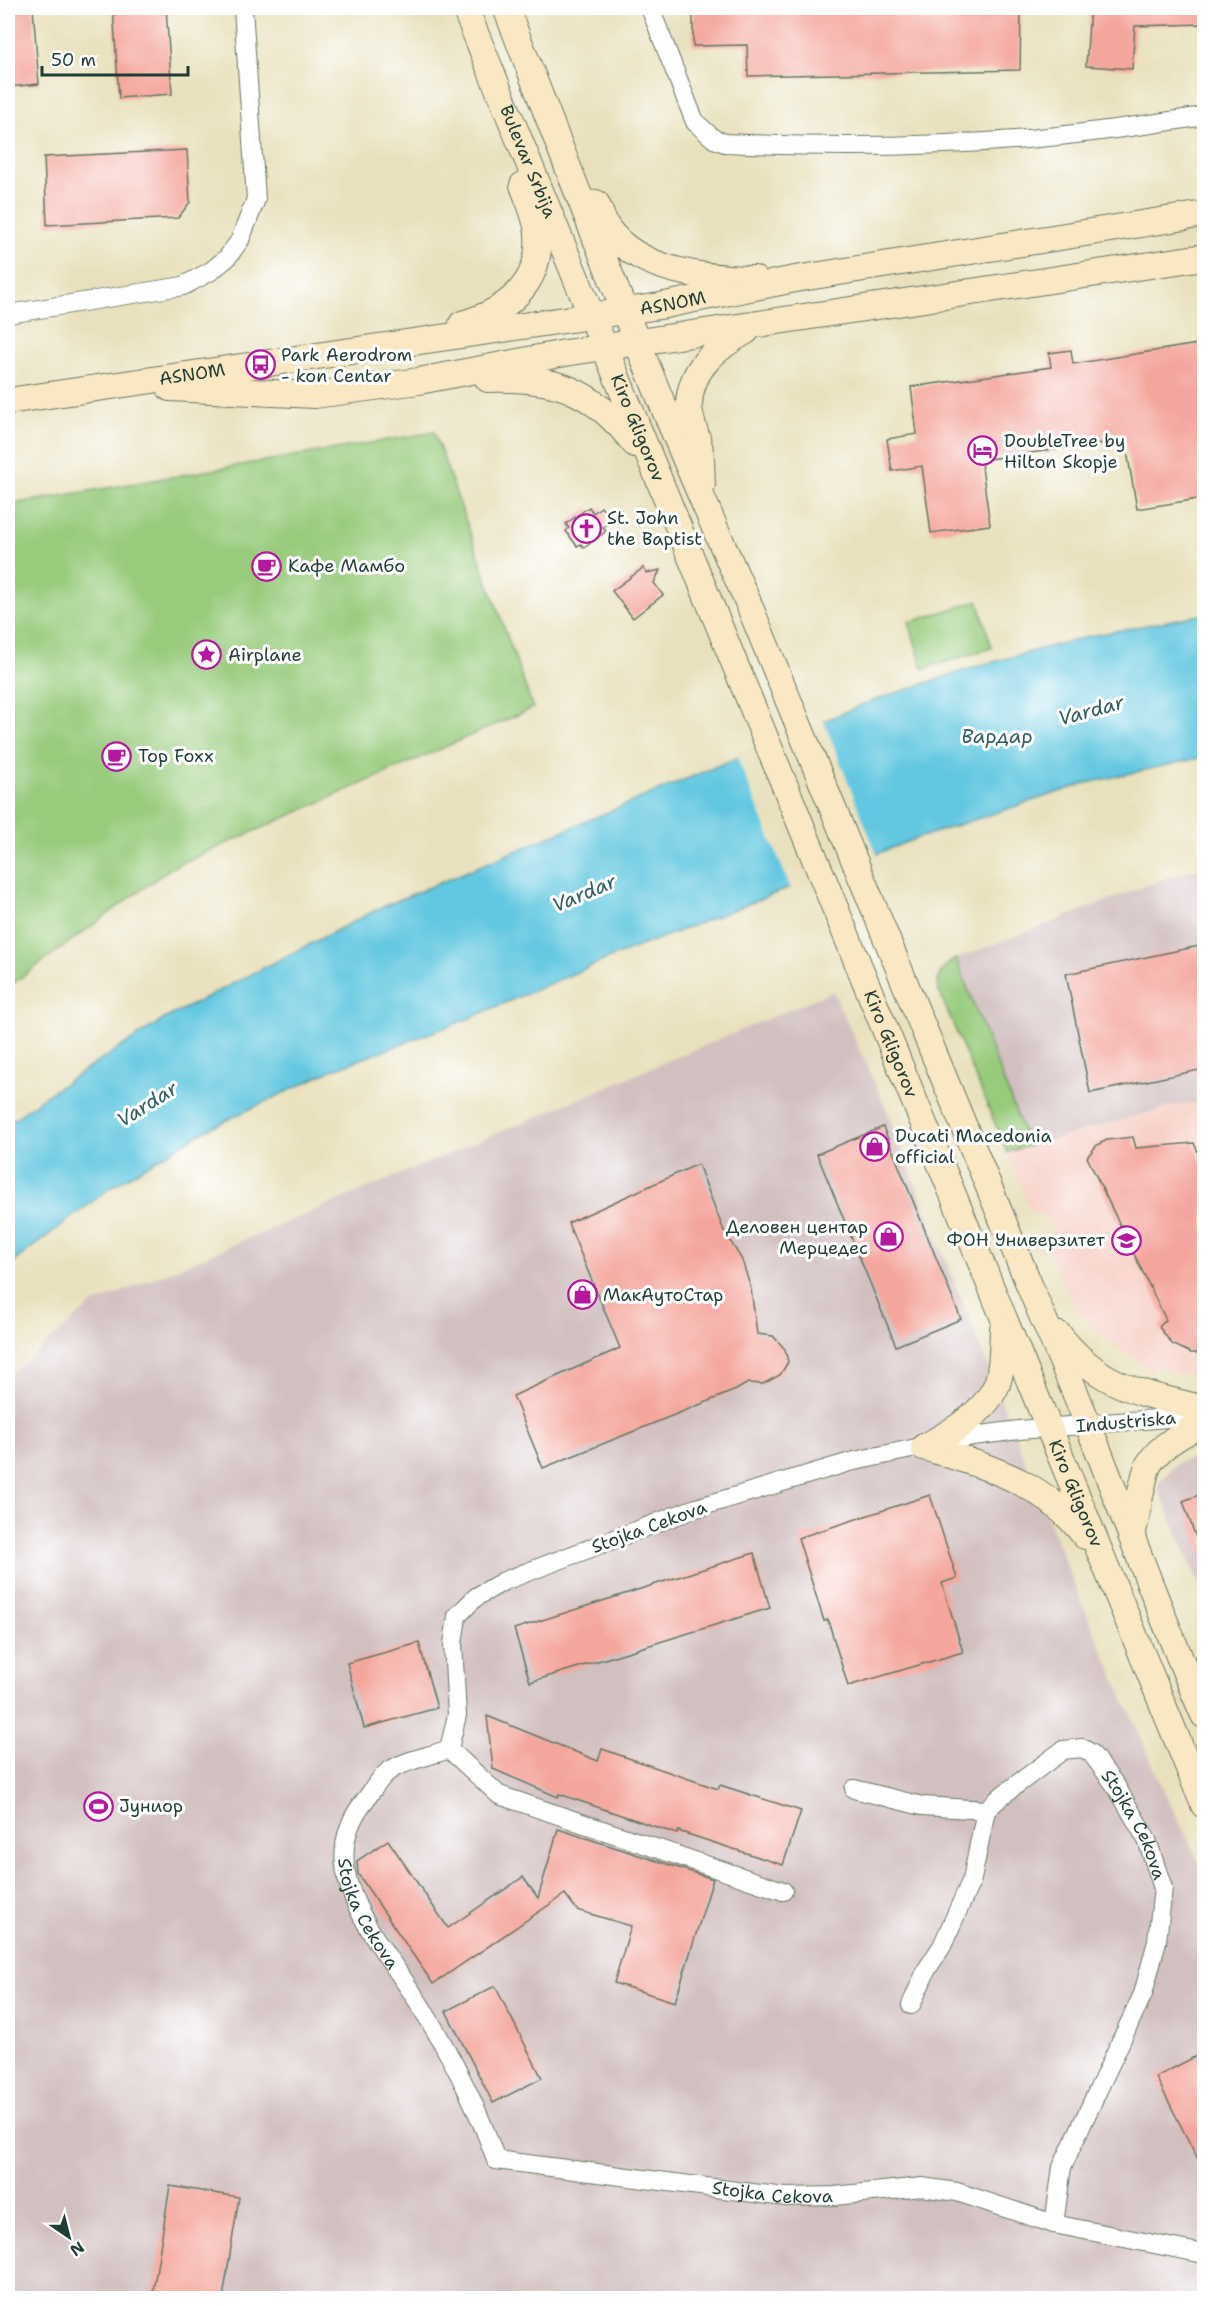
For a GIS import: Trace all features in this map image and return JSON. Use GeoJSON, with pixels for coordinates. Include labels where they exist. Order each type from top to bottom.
{"type":"FeatureCollection","features":[{"type":"Feature","properties":{"kind":"street"},"geometry":{"type":"LineString","coordinates":[[8,314],[183,286],[211,271],[227,258],[240,240],[256,199],[243,8]]}},
{"type":"Feature","properties":{"kind":"street","name":"Bulevar Srbija"},"geometry":{"type":"LineString","coordinates":[[465,8],[593,317]]}},
{"type":"Feature","properties":{"kind":"street","name":"Bulevar Srbija"},"geometry":{"type":"LineString","coordinates":[[506,8],[624,312]]}},
{"type":"Feature","properties":{"kind":"street"},"geometry":{"type":"LineString","coordinates":[[650,8],[695,122],[714,139],[725,143],[847,146],[942,144],[1093,132],[1204,116]]}},
{"type":"Feature","properties":{"kind":"street"},"geometry":{"type":"LineString","coordinates":[[533,77],[557,112],[607,228],[630,251],[656,264],[687,271],[736,278],[795,279]]}},
{"type":"Feature","properties":{"kind":"street"},"geometry":{"type":"LineString","coordinates":[[321,355],[382,338],[487,317],[509,304],[526,285],[537,259],[538,232],[505,140],[501,92]]}},
{"type":"Feature","properties":{"kind":"street","name":"ASNOM"},"geometry":{"type":"LineString","coordinates":[[8,401],[140,384],[321,355],[593,317],[795,279],[1204,214]]}},
{"type":"Feature","properties":{"kind":"street","name":"ASNOM"},"geometry":{"type":"LineString","coordinates":[[140,384],[186,391],[315,395],[419,381],[761,323],[1204,258]]}},
{"type":"Feature","properties":{"kind":"street","name":"Kiro Gligorov"},"geometry":{"type":"LineString","coordinates":[[624,312],[702,502],[747,600],[1040,1311],[1090,1425],[1132,1537],[1204,1714]]}},
{"type":"Feature","properties":{"kind":"street","name":"Kiro Gligorov"},"geometry":{"type":"LineString","coordinates":[[593,317],[1204,1805]]}},
{"type":"Feature","properties":{"kind":"street"},"geometry":{"type":"LineString","coordinates":[[702,502],[700,451],[689,406],[693,383],[707,358],[722,344],[761,323]]}},
{"type":"Feature","properties":{"kind":"street"},"geometry":{"type":"LineString","coordinates":[[419,381],[506,378],[556,383],[594,400],[614,417],[652,465]]}},
{"type":"Feature","properties":{"kind":"street"},"geometry":{"type":"LineString","coordinates":[[1040,1311],[1075,1353],[1107,1380],[1133,1391],[1204,1409]]}},
{"type":"Feature","properties":{"kind":"street"},"geometry":{"type":"LineString","coordinates":[[924,1447],[948,1434],[975,1413],[996,1385],[1001,1365],[1004,1319]]}},
{"type":"Feature","properties":{"kind":"street","name":"Industriska"},"geometry":{"type":"LineString","coordinates":[[1048,1428],[1204,1415]]}},
{"type":"Feature","properties":{"kind":"street"},"geometry":{"type":"LineString","coordinates":[[1132,1537],[1148,1466],[1164,1447],[1204,1423]]}},
{"type":"Feature","properties":{"kind":"street","name":"Stojka Cekova"},"geometry":{"type":"LineString","coordinates":[[1048,1428],[973,1436],[850,1462],[696,1508],[504,1581],[476,1597],[457,1616],[453,1644],[457,1715],[449,1749],[388,1771],[352,1815],[343,1848],[350,1889],[372,1936],[420,2003],[465,2083],[479,2112],[496,2160],[785,2197],[834,2196],[922,2187],[957,2192],[1054,2224],[1204,2254]]}},
{"type":"Feature","properties":{"kind":"street"},"geometry":{"type":"LineString","coordinates":[[924,1447],[1005,1473],[1059,1505],[1109,1569]]}},
{"type":"Feature","properties":{"kind":"street","name":"Stojka Cekova"},"geometry":{"type":"LineString","coordinates":[[986,1810],[1064,1749],[1082,1748],[1091,1753],[1116,1786],[1147,1840],[1163,1888],[1157,1941],[1143,1994],[1062,2167],[1054,2224]]}},
{"type":"Feature","properties":{"kind":"street"},"geometry":{"type":"LineString","coordinates":[[449,1749],[499,1795],[783,1892]]}},
{"type":"Feature","properties":{"kind":"street"},"geometry":{"type":"LineString","coordinates":[[854,1789],[922,1806],[986,1810],[972,1879],[942,1946],[927,1970],[911,2005]]}},
{"type":"Feature","properties":{"kind":"shaded area"},"geometry":{"type":"Polygon","coordinates":[[[1204,867],[1204,1101],[1172,1106],[1029,1146],[956,959],[1174,875],[1204,867]]]}},
{"type":"Feature","properties":{"kind":"shaded area"},"geometry":{"type":"Polygon","coordinates":[[[833,991],[884,1104],[1076,1589],[1166,1795],[1204,1872],[1204,2298],[8,2298],[8,1377],[91,1305],[833,991]]]}},
{"type":"Feature","properties":{"kind":"shaded area","name":"ФОН Универзитет"},"geometry":{"type":"Polygon","coordinates":[[[1204,1101],[1204,1374],[1175,1374],[1157,1365],[1151,1371],[1104,1338],[1078,1312],[1047,1251],[1046,1242],[1053,1232],[1046,1217],[1030,1210],[1007,1152],[1172,1106],[1204,1101]]]}},
{"type":"Feature","properties":{"kind":"shaded area"},"geometry":{"type":"Polygon","coordinates":[[[1204,1454],[1204,1597],[1157,1485],[1177,1463],[1204,1454]]]}},
{"type":"Feature","properties":{"kind":"green space"},"geometry":{"type":"Polygon","coordinates":[[[434,432],[533,708],[171,868],[8,987],[8,505],[434,432]]]}},
{"type":"Feature","properties":{"kind":"green space"},"geometry":{"type":"Polygon","coordinates":[[[978,601],[992,648],[923,669],[909,622],[978,601]]]}},
{"type":"Feature","properties":{"kind":"green space"},"geometry":{"type":"Polygon","coordinates":[[[956,959],[1029,1146],[1007,1152],[939,991],[938,981],[941,972],[956,959]]]}},
{"type":"Feature","properties":{"kind":"water","name":"Вардар"},"geometry":{"type":"Polygon","coordinates":[[[1204,614],[1204,757],[1087,783],[912,840],[612,957],[465,1020],[332,1070],[204,1131],[113,1186],[8,1266],[8,1124],[45,1096],[166,1018],[380,908],[869,702],[978,666],[1090,636],[1204,614]]]}},
{"type":"Feature","properties":{"kind":"pier"},"geometry":{"type":"Polygon","coordinates":[[[823,719],[878,857],[792,891],[737,757],[823,719]]]}},
{"type":"Feature","properties":{"kind":"building"},"geometry":{"type":"Polygon","coordinates":[[[8,8],[33,8],[39,84],[8,87],[8,8]]]}},
{"type":"Feature","properties":{"kind":"building"},"geometry":{"type":"Polygon","coordinates":[[[113,8],[166,8],[172,94],[119,98],[113,8]]]}},
{"type":"Feature","properties":{"kind":"building"},"geometry":{"type":"Polygon","coordinates":[[[693,8],[1021,8],[1020,70],[748,76],[747,45],[693,46],[693,8]]]}},
{"type":"Feature","properties":{"kind":"building"},"geometry":{"type":"Polygon","coordinates":[[[1090,8],[1203,8],[1204,24],[1135,26],[1132,69],[1086,66],[1090,8]]]}},
{"type":"Feature","properties":{"kind":"building"},"geometry":{"type":"Polygon","coordinates":[[[187,150],[190,202],[178,218],[47,225],[44,157],[187,150]]]}},
{"type":"Feature","properties":{"kind":"building"},"geometry":{"type":"Polygon","coordinates":[[[1204,343],[1204,498],[1137,509],[1125,440],[981,460],[990,525],[931,533],[922,466],[892,471],[887,439],[917,434],[911,387],[1051,367],[1049,353],[1071,350],[1073,364],[1204,343]]]}},
{"type":"Feature","properties":{"kind":"building","name":"St. John the Baptist"},"geometry":{"type":"Polygon","coordinates":[[[589,507],[593,513],[601,507],[612,521],[603,527],[606,531],[584,548],[581,544],[577,546],[566,531],[569,528],[566,524],[589,507]]]}},
{"type":"Feature","properties":{"kind":"building"},"geometry":{"type":"Polygon","coordinates":[[[643,568],[647,573],[660,570],[654,583],[663,595],[633,618],[612,591],[643,568]]]}},
{"type":"Feature","properties":{"kind":"building"},"geometry":{"type":"Polygon","coordinates":[[[1204,945],[1204,1069],[1090,1093],[1066,974],[1204,945]]]}},
{"type":"Feature","properties":{"kind":"building","name":"Деловен центар Мерцедес"},"geometry":{"type":"Polygon","coordinates":[[[883,1127],[961,1319],[896,1346],[817,1154],[883,1127]]]}},
{"type":"Feature","properties":{"kind":"building"},"geometry":{"type":"Polygon","coordinates":[[[1133,1137],[1136,1148],[1194,1143],[1204,1166],[1204,1353],[1191,1353],[1172,1344],[1159,1327],[1166,1320],[1087,1157],[1097,1145],[1107,1140],[1133,1137]]]}},
{"type":"Feature","properties":{"kind":"building"},"geometry":{"type":"Polygon","coordinates":[[[698,1164],[724,1231],[742,1260],[751,1289],[757,1334],[773,1336],[785,1349],[788,1362],[780,1375],[763,1384],[748,1383],[736,1390],[543,1468],[513,1396],[620,1348],[568,1223],[698,1164]]]}},
{"type":"Feature","properties":{"kind":"building"},"geometry":{"type":"Polygon","coordinates":[[[1204,1493],[1204,1554],[1202,1555],[1183,1501],[1204,1493]]]}},
{"type":"Feature","properties":{"kind":"building"},"geometry":{"type":"Polygon","coordinates":[[[930,1495],[957,1578],[942,1583],[963,1652],[848,1686],[828,1620],[824,1621],[798,1538],[930,1495]]]}},
{"type":"Feature","properties":{"kind":"building"},"geometry":{"type":"Polygon","coordinates":[[[754,1553],[770,1608],[530,1682],[514,1629],[754,1553]]]}},
{"type":"Feature","properties":{"kind":"building"},"geometry":{"type":"Polygon","coordinates":[[[419,1643],[437,1708],[364,1728],[347,1663],[419,1643]]]}},
{"type":"Feature","properties":{"kind":"building"},"geometry":{"type":"Polygon","coordinates":[[[487,1716],[598,1761],[602,1749],[718,1789],[720,1785],[801,1811],[783,1865],[678,1831],[677,1834],[559,1794],[558,1797],[493,1769],[487,1716]]]}},
{"type":"Feature","properties":{"kind":"building"},"geometry":{"type":"Polygon","coordinates":[[[558,1829],[713,1879],[675,2002],[614,1983],[631,1926],[577,1910],[565,1894],[433,1984],[358,1874],[357,1861],[388,1840],[448,1928],[523,1877],[538,1898],[558,1829]]]}},
{"type":"Feature","properties":{"kind":"building"},"geometry":{"type":"Polygon","coordinates":[[[495,1986],[542,2078],[493,2103],[446,2011],[495,1986]]]}},
{"type":"Feature","properties":{"kind":"building"},"geometry":{"type":"Polygon","coordinates":[[[1204,2052],[1204,2171],[1156,2077],[1204,2052]]]}},
{"type":"Feature","properties":{"kind":"building"},"geometry":{"type":"Polygon","coordinates":[[[170,2186],[239,2197],[223,2298],[152,2298],[170,2186]]]}},
{"type":"Feature","properties":{"kind":"place","name":"Park Aerodrom - kon Centar"},"geometry":{"type":"Point","coordinates":[260,365]}},
{"type":"Feature","properties":{"kind":"place","name":"DoubleTree by Hilton Skopje"},"geometry":{"type":"Point","coordinates":[983,451]}},
{"type":"Feature","properties":{"kind":"place","name":"St. John the Baptist"},"geometry":{"type":"Point","coordinates":[586,528]}},
{"type":"Feature","properties":{"kind":"place","name":"Кафе Мамбо"},"geometry":{"type":"Point","coordinates":[267,566]}},
{"type":"Feature","properties":{"kind":"place","name":"Airplane"},"geometry":{"type":"Point","coordinates":[207,655]}},
{"type":"Feature","properties":{"kind":"place","name":"Top Foxx"},"geometry":{"type":"Point","coordinates":[117,756]}},
{"type":"Feature","properties":{"kind":"place","name":"Ducati Macedonia official"},"geometry":{"type":"Point","coordinates":[874,1146]}},
{"type":"Feature","properties":{"kind":"place","name":"Деловен центар Мерцедес"},"geometry":{"type":"Point","coordinates":[889,1237]}},
{"type":"Feature","properties":{"kind":"place","name":"ФОН Универзитет"},"geometry":{"type":"Point","coordinates":[1126,1240]}},
{"type":"Feature","properties":{"kind":"place","name":"МакАутоСтар"},"geometry":{"type":"Point","coordinates":[582,1295]}},
{"type":"Feature","properties":{"kind":"place","name":"Јуниор"},"geometry":{"type":"Point","coordinates":[98,1806]}},
{"type":"Feature","properties":{"kind":"water label","name":"Vardar"},"geometry":{"type":"Point","coordinates":[1091,710]}},
{"type":"Feature","properties":{"kind":"water label","name":"Vardar"},"geometry":{"type":"Point","coordinates":[584,893]}},
{"type":"Feature","properties":{"kind":"water label","name":"Vardar"},"geometry":{"type":"Point","coordinates":[147,1104]}}]}
